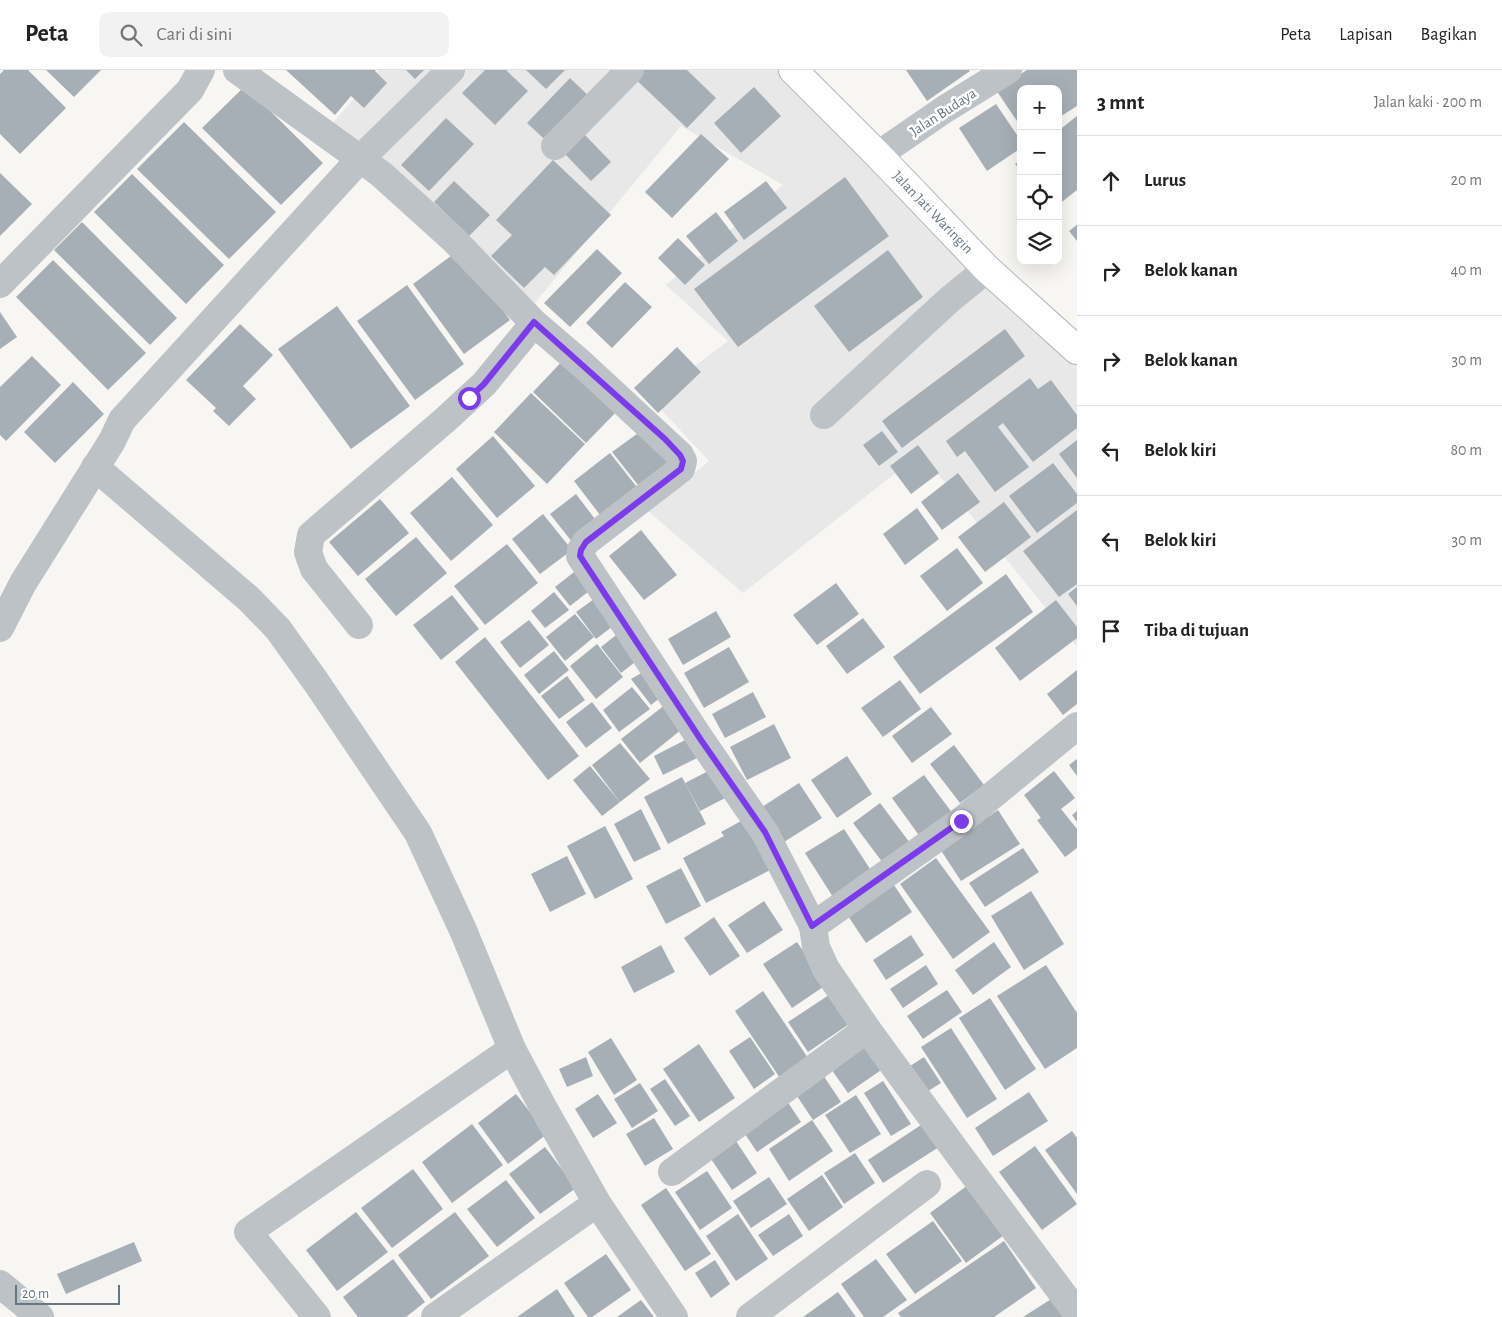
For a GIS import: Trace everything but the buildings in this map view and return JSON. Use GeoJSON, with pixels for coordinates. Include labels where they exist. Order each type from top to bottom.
{"type":"FeatureCollection","features":[{"type":"Feature","properties":{"kind":"main road","name":"Jalan Jati Waringin"},"geometry":{"type":"LineString","coordinates":[[793,70],[878,155],[987,270],[1077,350]]}},
{"type":"Feature","properties":{"kind":"street"},"geometry":{"type":"LineString","coordinates":[[0,284],[190,90],[201,70]]}},
{"type":"Feature","properties":{"kind":"street"},"geometry":{"type":"LineString","coordinates":[[237,70],[381,174],[453,239],[534,322],[665,439],[682,458],[681,469],[586,542],[580,556],[701,740],[765,832],[812,926],[816,947],[826,970],[962,1159],[1077,1313]]}},
{"type":"Feature","properties":{"kind":"street"},"geometry":{"type":"LineString","coordinates":[[0,628],[23,583],[112,441],[122,420],[360,159],[451,70]]}},
{"type":"Feature","properties":{"kind":"street"},"geometry":{"type":"LineString","coordinates":[[555,146],[630,70]]}},
{"type":"Feature","properties":{"kind":"street","name":"Jalan Budaya"},"geometry":{"type":"LineString","coordinates":[[878,155],[945,109],[1008,70]]}},
{"type":"Feature","properties":{"kind":"street"},"geometry":{"type":"LineString","coordinates":[[824,416],[949,300],[987,270]]}},
{"type":"Feature","properties":{"kind":"street"},"geometry":{"type":"LineString","coordinates":[[359,625],[314,569],[308,552],[311,535],[484,384],[534,322]]}},
{"type":"Feature","properties":{"kind":"street"},"geometry":{"type":"LineString","coordinates":[[95,467],[249,599],[278,629],[321,689],[418,833],[463,930],[512,1049],[597,1203],[674,1317]]}},
{"type":"Feature","properties":{"kind":"street"},"geometry":{"type":"LineString","coordinates":[[812,926],[961,821],[1077,726]]}},
{"type":"Feature","properties":{"kind":"street"},"geometry":{"type":"LineString","coordinates":[[672,1172],[867,1029]]}},
{"type":"Feature","properties":{"kind":"street"},"geometry":{"type":"LineString","coordinates":[[317,1317],[243,1235],[512,1049]]}},
{"type":"Feature","properties":{"kind":"street"},"geometry":{"type":"LineString","coordinates":[[750,1317],[927,1184]]}},
{"type":"Feature","properties":{"kind":"street"},"geometry":{"type":"LineString","coordinates":[[435,1317],[597,1203]]}},
{"type":"Feature","properties":{"kind":"street"},"geometry":{"type":"LineString","coordinates":[[0,1284],[40,1317]]}},
{"type":"Feature","properties":{"kind":"shaded area"},"geometry":{"type":"Polygon","coordinates":[[[379,70],[793,70],[1077,350],[1077,647],[921,453],[743,593],[648,511],[709,461],[651,399],[728,341],[666,285],[783,185],[681,126],[534,304],[324,133],[379,70]]]}},
{"type":"Feature","properties":{"kind":"route"},"geometry":{"type":"LineString","coordinates":[[469,398],[484,384],[534,322],[665,439],[680,455],[683,461],[681,469],[599,534],[586,542],[580,556],[701,740],[765,832],[812,926],[961,821]]}}]}
